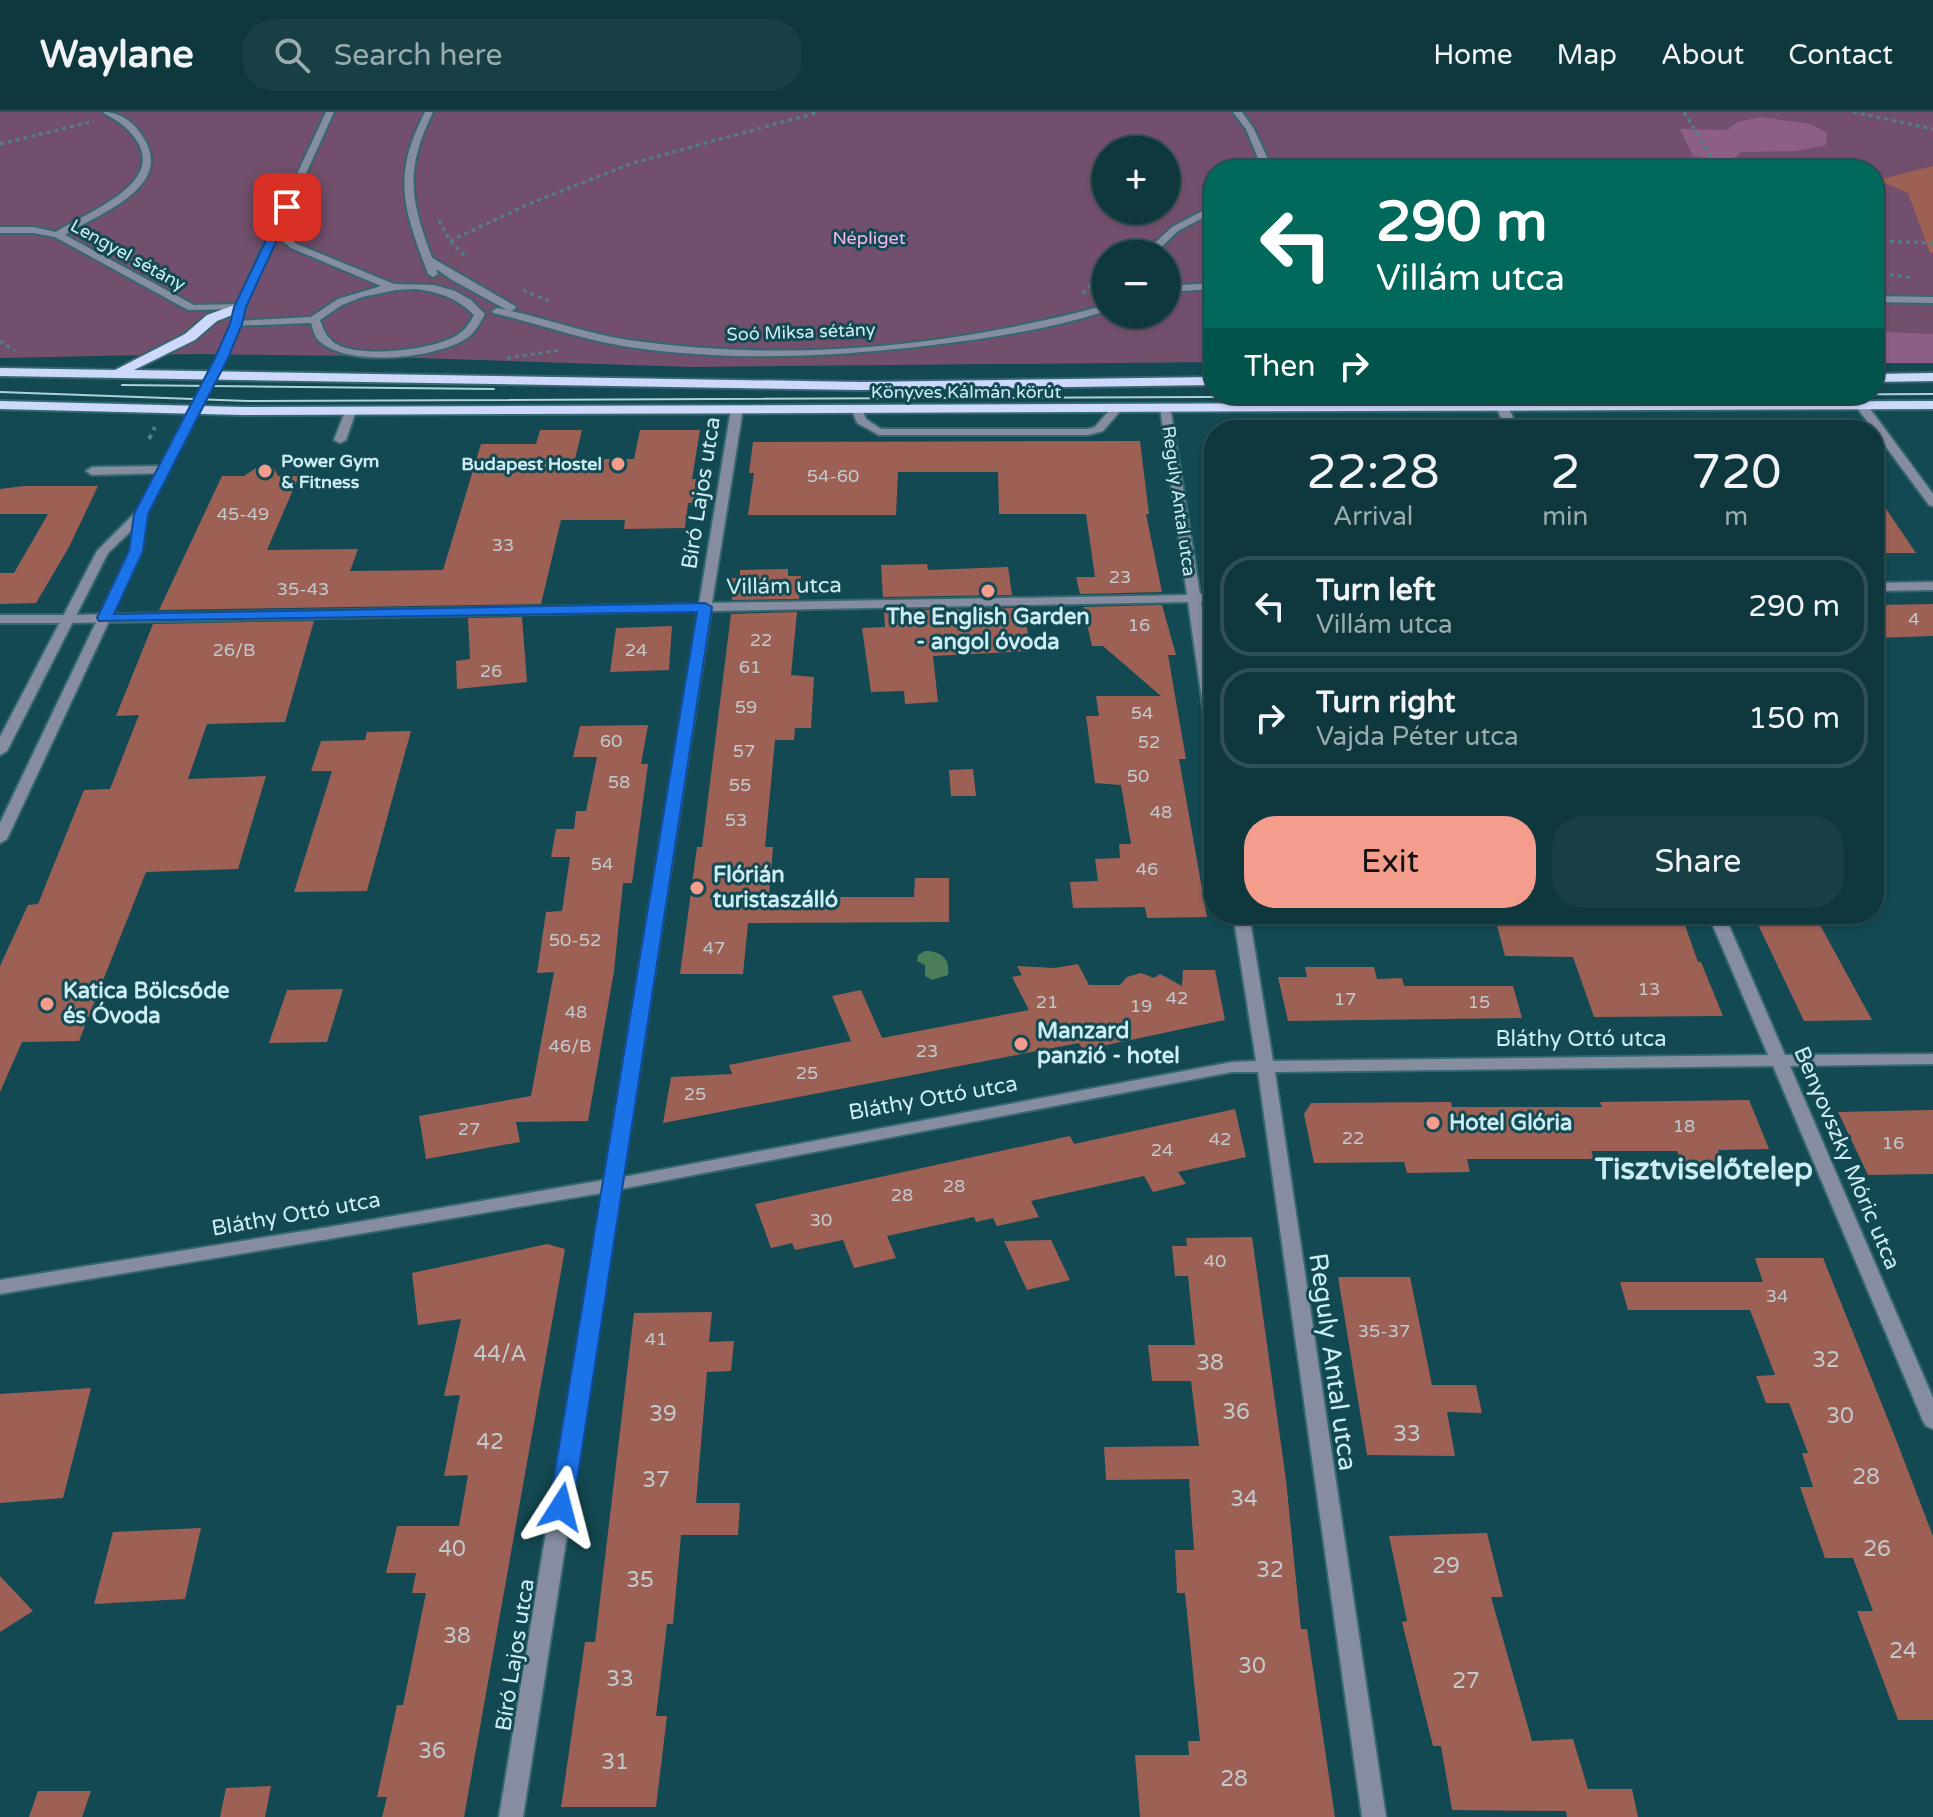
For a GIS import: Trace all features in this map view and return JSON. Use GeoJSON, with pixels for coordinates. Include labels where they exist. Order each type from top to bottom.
{"type":"FeatureCollection","features":[{"type":"Feature","properties":{"kind":"main road"},"geometry":{"type":"LineString","coordinates":[[115,374],[190,337],[212,318],[240,307]]}},
{"type":"Feature","properties":{"kind":"main road","name":"Könyves Kálmán körút"},"geometry":{"type":"LineString","coordinates":[[0,372],[861,386],[1204,381]]}},
{"type":"Feature","properties":{"kind":"main road"},"geometry":{"type":"LineString","coordinates":[[1884,378],[1933,377]]}},
{"type":"Feature","properties":{"kind":"main road","name":"Könyves Kálmán körút"},"geometry":{"type":"LineString","coordinates":[[1884,402],[1933,405]]}},
{"type":"Feature","properties":{"kind":"main road","name":"Könyves Kálmán körút"},"geometry":{"type":"LineString","coordinates":[[0,405],[350,411],[1655,404]]}},
{"type":"Feature","properties":{"kind":"street"},"geometry":{"type":"LineString","coordinates":[[0,751],[103,551],[141,514],[164,470],[213,375],[236,324],[240,307],[330,112]]}},
{"type":"Feature","properties":{"kind":"street"},"geometry":{"type":"LineString","coordinates":[[429,112],[413,138],[407,165],[409,202],[433,274]]}},
{"type":"Feature","properties":{"kind":"street"},"geometry":{"type":"LineString","coordinates":[[1237,112],[1250,129],[1264,160]]}},
{"type":"Feature","properties":{"kind":"street"},"geometry":{"type":"LineString","coordinates":[[58,235],[71,224],[123,198],[143,178],[148,158],[139,134],[111,114]]}},
{"type":"Feature","properties":{"kind":"street"},"geometry":{"type":"LineString","coordinates":[[1163,240],[1175,229],[1204,213]]}},
{"type":"Feature","properties":{"kind":"street","name":"Lengyel sétány"},"geometry":{"type":"LineString","coordinates":[[0,230],[33,230],[58,235],[192,308],[240,307]]}},
{"type":"Feature","properties":{"kind":"street"},"geometry":{"type":"LineString","coordinates":[[276,231],[294,246],[394,288]]}},
{"type":"Feature","properties":{"kind":"street"},"geometry":{"type":"LineString","coordinates":[[427,258],[495,302],[537,319]]}},
{"type":"Feature","properties":{"kind":"street"},"geometry":{"type":"LineString","coordinates":[[236,324],[315,320],[342,300],[394,288],[426,287],[457,294],[480,314],[473,328],[460,337],[433,348],[397,354],[367,355],[338,348],[323,340],[315,330],[315,320]]}},
{"type":"Feature","properties":{"kind":"street"},"geometry":{"type":"LineString","coordinates":[[1180,288],[1204,287]]}},
{"type":"Feature","properties":{"kind":"street"},"geometry":{"type":"LineString","coordinates":[[1884,299],[1933,300]]}},
{"type":"Feature","properties":{"kind":"street","name":"Soó Miksa sétány"},"geometry":{"type":"LineString","coordinates":[[497,311],[625,343],[714,353],[767,354],[892,347],[983,335],[1056,322],[1092,312]]}},
{"type":"Feature","properties":{"kind":"street"},"geometry":{"type":"LineString","coordinates":[[1502,407],[1508,420]]}},
{"type":"Feature","properties":{"kind":"street","name":"Reguly Antal utca"},"geometry":{"type":"LineString","coordinates":[[1166,408],[1204,670]]}},
{"type":"Feature","properties":{"kind":"street","name":"Bíró Lajos utca"},"geometry":{"type":"LineString","coordinates":[[511,1817],[737,409]]}},
{"type":"Feature","properties":{"kind":"street"},"geometry":{"type":"LineString","coordinates":[[858,410],[861,421],[879,432],[1088,432],[1099,429],[1116,409]]}},
{"type":"Feature","properties":{"kind":"street"},"geometry":{"type":"LineString","coordinates":[[340,440],[350,411]]}},
{"type":"Feature","properties":{"kind":"street"},"geometry":{"type":"LineString","coordinates":[[1884,435],[1933,502]]}},
{"type":"Feature","properties":{"kind":"street"},"geometry":{"type":"LineString","coordinates":[[92,471],[164,470]]}},
{"type":"Feature","properties":{"kind":"street"},"geometry":{"type":"LineString","coordinates":[[0,839],[136,551],[141,514]]}},
{"type":"Feature","properties":{"kind":"street"},"geometry":{"type":"LineString","coordinates":[[1884,587],[1933,586]]}},
{"type":"Feature","properties":{"kind":"street","name":"Villám utca"},"geometry":{"type":"LineString","coordinates":[[0,619],[1204,598]]}},
{"type":"Feature","properties":{"kind":"street","name":"Reguly Antal utca"},"geometry":{"type":"LineString","coordinates":[[1243,924],[1374,1817]]}},
{"type":"Feature","properties":{"kind":"street","name":"Benyovszky Móric utca"},"geometry":{"type":"LineString","coordinates":[[1720,924],[1933,1421]]}},
{"type":"Feature","properties":{"kind":"street","name":"Bláthy Ottó utca"},"geometry":{"type":"LineString","coordinates":[[0,1287],[611,1185],[1216,1070],[1933,1059]]}},
{"type":"Feature","properties":{"kind":"path"},"geometry":{"type":"LineString","coordinates":[[436,212],[450,241],[531,203],[633,163],[819,112]]}},
{"type":"Feature","properties":{"kind":"path"},"geometry":{"type":"LineString","coordinates":[[1684,112],[1713,160]]}},
{"type":"Feature","properties":{"kind":"path"},"geometry":{"type":"LineString","coordinates":[[1854,112],[1860,112]]}},
{"type":"Feature","properties":{"kind":"path"},"geometry":{"type":"LineString","coordinates":[[1854,112],[1933,129]]}},
{"type":"Feature","properties":{"kind":"path"},"geometry":{"type":"LineString","coordinates":[[0,144],[111,114]]}},
{"type":"Feature","properties":{"kind":"path"},"geometry":{"type":"LineString","coordinates":[[1884,241],[1933,243]]}},
{"type":"Feature","properties":{"kind":"path"},"geometry":{"type":"LineString","coordinates":[[1884,273],[1916,278]]}},
{"type":"Feature","properties":{"kind":"path"},"geometry":{"type":"LineString","coordinates":[[1072,299],[1083,294],[1092,283]]}},
{"type":"Feature","properties":{"kind":"path"},"geometry":{"type":"LineString","coordinates":[[499,359],[565,350]]}},
{"type":"Feature","properties":{"kind":"green space","name":"Népliget"},"geometry":{"type":"Polygon","coordinates":[[[0,112],[1933,112],[1933,355],[1884,356],[1884,160],[1204,160],[1204,362],[691,367],[195,354],[0,358],[0,112]]]}},
{"type":"Feature","properties":{"kind":"shaded area"},"geometry":{"type":"Polygon","coordinates":[[[1761,117],[1811,124],[1827,133],[1826,145],[1796,151],[1741,152],[1732,160],[1723,160],[1693,156],[1680,129],[1728,130],[1737,122],[1761,117]]]}},
{"type":"Feature","properties":{"kind":"shaded area"},"geometry":{"type":"Polygon","coordinates":[[[1884,332],[1933,334],[1933,363],[1884,363],[1884,332]]]}},
{"type":"Feature","properties":{"kind":"shaded area"},"geometry":{"type":"Polygon","coordinates":[[[925,951],[935,952],[946,960],[948,975],[932,980],[925,976],[925,965],[917,961],[918,955],[925,951]]]}},
{"type":"Feature","properties":{"kind":"building"},"geometry":{"type":"Polygon","coordinates":[[[1933,166],[1933,252],[1930,253],[1908,193],[1884,183],[1884,178],[1933,166]]]}},
{"type":"Feature","properties":{"kind":"building"},"geometry":{"type":"Polygon","coordinates":[[[540,430],[582,430],[575,459],[634,459],[640,430],[700,430],[692,479],[696,479],[694,503],[688,503],[685,528],[624,529],[625,520],[561,520],[541,604],[159,610],[222,476],[244,476],[256,468],[273,466],[278,476],[299,476],[267,550],[358,549],[350,571],[443,570],[481,444],[536,444],[540,430]]]}},
{"type":"Feature","properties":{"kind":"building"},"geometry":{"type":"Polygon","coordinates":[[[1140,441],[1149,514],[1146,514],[1162,592],[1080,594],[1076,577],[1095,577],[1086,514],[999,514],[998,472],[898,472],[896,515],[748,515],[754,473],[749,473],[753,442],[1140,441]]]}},
{"type":"Feature","properties":{"kind":"building"},"geometry":{"type":"Polygon","coordinates":[[[98,486],[69,547],[36,603],[0,604],[0,573],[14,573],[48,514],[0,514],[0,489],[98,486]]]}},
{"type":"Feature","properties":{"kind":"building"},"geometry":{"type":"Polygon","coordinates":[[[1884,506],[1916,553],[1884,553],[1884,506]]]}},
{"type":"Feature","properties":{"kind":"building"},"geometry":{"type":"Polygon","coordinates":[[[927,564],[928,570],[1008,567],[1012,595],[883,597],[881,565],[927,564]]]}},
{"type":"Feature","properties":{"kind":"building"},"geometry":{"type":"Polygon","coordinates":[[[788,569],[788,576],[801,576],[799,599],[732,600],[732,578],[740,578],[740,570],[788,569]]]}},
{"type":"Feature","properties":{"kind":"building"},"geometry":{"type":"Polygon","coordinates":[[[1933,604],[1933,636],[1884,638],[1884,605],[1933,604]]]}},
{"type":"Feature","properties":{"kind":"building"},"geometry":{"type":"Polygon","coordinates":[[[1162,605],[1176,655],[1168,655],[1186,759],[1179,759],[1204,900],[1204,917],[1147,918],[1145,907],[1073,908],[1070,882],[1098,881],[1095,859],[1120,858],[1119,844],[1131,844],[1121,785],[1095,783],[1086,716],[1099,716],[1096,696],[1161,696],[1103,646],[1092,646],[1083,607],[1162,605]]]}},
{"type":"Feature","properties":{"kind":"building"},"geometry":{"type":"Polygon","coordinates":[[[1014,608],[1016,620],[1025,620],[1032,651],[933,656],[938,702],[905,704],[904,691],[871,692],[862,628],[885,627],[884,611],[1014,608]]]}},
{"type":"Feature","properties":{"kind":"building"},"geometry":{"type":"Polygon","coordinates":[[[797,612],[791,675],[814,677],[811,728],[795,728],[794,740],[775,740],[765,847],[773,847],[769,897],[914,897],[915,878],[949,878],[949,922],[748,923],[743,974],[680,974],[697,847],[702,847],[731,614],[797,612]]]}},
{"type":"Feature","properties":{"kind":"building"},"geometry":{"type":"Polygon","coordinates":[[[522,617],[527,682],[457,689],[456,661],[470,659],[468,618],[522,617]]]}},
{"type":"Feature","properties":{"kind":"building"},"geometry":{"type":"Polygon","coordinates":[[[314,621],[285,722],[207,724],[188,779],[266,776],[238,869],[146,872],[79,1041],[22,1042],[0,1092],[0,966],[28,905],[38,904],[84,790],[110,789],[139,715],[116,716],[153,624],[314,621]]]}},
{"type":"Feature","properties":{"kind":"building"},"geometry":{"type":"Polygon","coordinates":[[[672,626],[669,670],[610,672],[616,628],[672,626]]]}},
{"type":"Feature","properties":{"kind":"building"},"geometry":{"type":"Polygon","coordinates":[[[648,725],[641,764],[648,764],[632,883],[623,883],[614,971],[588,1121],[516,1122],[520,1142],[426,1159],[419,1116],[531,1096],[554,972],[537,973],[546,912],[562,911],[570,857],[551,857],[556,829],[574,829],[576,811],[586,811],[597,757],[573,757],[580,726],[648,725]]]}},
{"type":"Feature","properties":{"kind":"building"},"geometry":{"type":"Polygon","coordinates":[[[411,731],[367,891],[294,892],[332,771],[311,771],[321,741],[365,740],[367,732],[411,731]]]}},
{"type":"Feature","properties":{"kind":"building"},"geometry":{"type":"Polygon","coordinates":[[[973,769],[976,796],[951,796],[949,770],[973,769]]]}},
{"type":"Feature","properties":{"kind":"building"},"geometry":{"type":"Polygon","coordinates":[[[1497,924],[1685,924],[1723,1016],[1594,1017],[1573,957],[1505,956],[1497,924]]]}},
{"type":"Feature","properties":{"kind":"building"},"geometry":{"type":"Polygon","coordinates":[[[1758,924],[1819,924],[1872,1020],[1804,1021],[1758,924]]]}},
{"type":"Feature","properties":{"kind":"building"},"geometry":{"type":"Polygon","coordinates":[[[1078,964],[1089,985],[1120,985],[1127,977],[1141,973],[1154,978],[1160,974],[1182,986],[1183,970],[1215,970],[1225,1020],[1083,1050],[1079,1043],[663,1123],[671,1077],[732,1074],[729,1065],[851,1041],[832,996],[861,990],[882,1038],[1029,1010],[1012,977],[1022,975],[1017,966],[1055,968],[1078,964]]]}},
{"type":"Feature","properties":{"kind":"building"},"geometry":{"type":"Polygon","coordinates":[[[1305,967],[1374,967],[1377,979],[1402,978],[1404,986],[1513,986],[1522,1018],[1288,1021],[1278,977],[1307,977],[1305,967]]]}},
{"type":"Feature","properties":{"kind":"building"},"geometry":{"type":"Polygon","coordinates":[[[343,989],[327,1042],[269,1043],[287,990],[343,989]]]}},
{"type":"Feature","properties":{"kind":"building"},"geometry":{"type":"Polygon","coordinates":[[[1749,1100],[1769,1149],[1718,1150],[1723,1162],[1682,1163],[1677,1151],[1591,1151],[1594,1159],[1467,1159],[1470,1172],[1407,1173],[1404,1162],[1314,1163],[1304,1114],[1311,1103],[1451,1102],[1452,1107],[1602,1107],[1600,1102],[1749,1100]]]}},
{"type":"Feature","properties":{"kind":"building"},"geometry":{"type":"Polygon","coordinates":[[[1235,1109],[1246,1157],[1178,1172],[1186,1184],[1153,1192],[1144,1176],[1031,1201],[1039,1217],[997,1226],[993,1218],[976,1222],[974,1217],[887,1236],[896,1258],[854,1268],[843,1240],[795,1250],[792,1243],[771,1248],[755,1204],[1070,1136],[1074,1144],[1235,1109]]]}},
{"type":"Feature","properties":{"kind":"building"},"geometry":{"type":"Polygon","coordinates":[[[1933,1110],[1933,1174],[1868,1175],[1838,1112],[1933,1110]]]}},
{"type":"Feature","properties":{"kind":"building"},"geometry":{"type":"Polygon","coordinates":[[[1252,1237],[1286,1480],[1301,1629],[1307,1629],[1335,1817],[1140,1817],[1135,1755],[1189,1755],[1188,1741],[1200,1741],[1185,1593],[1177,1593],[1175,1550],[1194,1550],[1189,1479],[1106,1480],[1104,1447],[1199,1446],[1191,1381],[1152,1381],[1148,1345],[1195,1345],[1188,1276],[1175,1276],[1172,1246],[1187,1246],[1186,1238],[1252,1237]]]}},
{"type":"Feature","properties":{"kind":"building"},"geometry":{"type":"Polygon","coordinates":[[[1051,1240],[1070,1280],[1027,1290],[1004,1241],[1051,1240]]]}},
{"type":"Feature","properties":{"kind":"building"},"geometry":{"type":"Polygon","coordinates":[[[547,1244],[565,1249],[464,1817],[382,1817],[387,1797],[377,1797],[397,1705],[403,1705],[426,1593],[412,1593],[416,1573],[386,1573],[397,1526],[459,1526],[468,1475],[444,1476],[460,1395],[444,1396],[461,1319],[418,1325],[412,1273],[547,1244]]]}},
{"type":"Feature","properties":{"kind":"building"},"geometry":{"type":"Polygon","coordinates":[[[1755,1258],[1823,1258],[1895,1437],[1933,1536],[1933,1720],[1898,1720],[1857,1611],[1873,1611],[1853,1558],[1825,1558],[1800,1487],[1813,1487],[1802,1453],[1808,1453],[1789,1403],[1766,1403],[1756,1376],[1775,1375],[1750,1310],[1628,1310],[1620,1282],[1763,1282],[1755,1258]]]}},
{"type":"Feature","properties":{"kind":"building"},"geometry":{"type":"Polygon","coordinates":[[[1338,1277],[1410,1277],[1432,1385],[1476,1385],[1482,1413],[1447,1412],[1455,1456],[1367,1455],[1338,1277]]]}},
{"type":"Feature","properties":{"kind":"building"},"geometry":{"type":"Polygon","coordinates":[[[712,1312],[709,1342],[734,1341],[731,1371],[707,1372],[696,1503],[740,1503],[738,1535],[681,1535],[673,1624],[667,1624],[656,1716],[667,1716],[656,1807],[561,1807],[585,1642],[595,1642],[634,1313],[712,1312]]]}},
{"type":"Feature","properties":{"kind":"building"},"geometry":{"type":"Polygon","coordinates":[[[91,1388],[63,1498],[0,1503],[0,1394],[91,1388]]]}},
{"type":"Feature","properties":{"kind":"building"},"geometry":{"type":"Polygon","coordinates":[[[201,1528],[185,1599],[94,1604],[113,1532],[201,1528]]]}},
{"type":"Feature","properties":{"kind":"building"},"geometry":{"type":"Polygon","coordinates":[[[1487,1533],[1503,1597],[1491,1597],[1532,1741],[1573,1739],[1588,1789],[1632,1789],[1638,1817],[1567,1817],[1566,1811],[1452,1810],[1441,1746],[1433,1746],[1402,1622],[1407,1621],[1389,1536],[1487,1533]]]}},
{"type":"Feature","properties":{"kind":"building"},"geometry":{"type":"Polygon","coordinates":[[[0,1576],[33,1611],[0,1632],[0,1576]]]}},
{"type":"Feature","properties":{"kind":"building"},"geometry":{"type":"Polygon","coordinates":[[[271,1786],[265,1817],[220,1817],[226,1788],[271,1786]]]}},
{"type":"Feature","properties":{"kind":"building"},"geometry":{"type":"Polygon","coordinates":[[[38,1791],[91,1791],[82,1817],[29,1817],[38,1791]]]}},
{"type":"Feature","properties":{"kind":"tram line"},"geometry":{"type":"LineString","coordinates":[[122,385],[494,389]]}},
{"type":"Feature","properties":{"kind":"tram line"},"geometry":{"type":"LineString","coordinates":[[0,392],[248,401],[1204,397]]}},
{"type":"Feature","properties":{"kind":"tram line"},"geometry":{"type":"LineString","coordinates":[[1884,394],[1933,394]]}},
{"type":"Feature","properties":{"kind":"place","name":"Budapest Hostel"},"geometry":{"type":"Point","coordinates":[618,464]}},
{"type":"Feature","properties":{"kind":"place","name":"Power Gym & Fitness"},"geometry":{"type":"Point","coordinates":[265,471]}},
{"type":"Feature","properties":{"kind":"place","name":"The English Garden - angol óvoda"},"geometry":{"type":"Point","coordinates":[988,591]}},
{"type":"Feature","properties":{"kind":"place","name":"Flórián turistaszálló"},"geometry":{"type":"Point","coordinates":[697,888]}},
{"type":"Feature","properties":{"kind":"place","name":"Katica Bölcsőde és Óvoda"},"geometry":{"type":"Point","coordinates":[47,1004]}},
{"type":"Feature","properties":{"kind":"place","name":"Manzard panzió - hotel"},"geometry":{"type":"Point","coordinates":[1021,1044]}},
{"type":"Feature","properties":{"kind":"place","name":"Hotel Glória"},"geometry":{"type":"Point","coordinates":[1433,1123]}},
{"type":"Feature","properties":{"kind":"district","name":"Tisztviselőtelep"},"geometry":{"type":"Point","coordinates":[1704,1169]}},
{"type":"Feature","properties":{"kind":"route"},"geometry":{"type":"LineString","coordinates":[[287,207],[240,307],[236,324],[213,375],[141,514],[136,551],[104,618],[705,607],[561,1507]]}}]}
